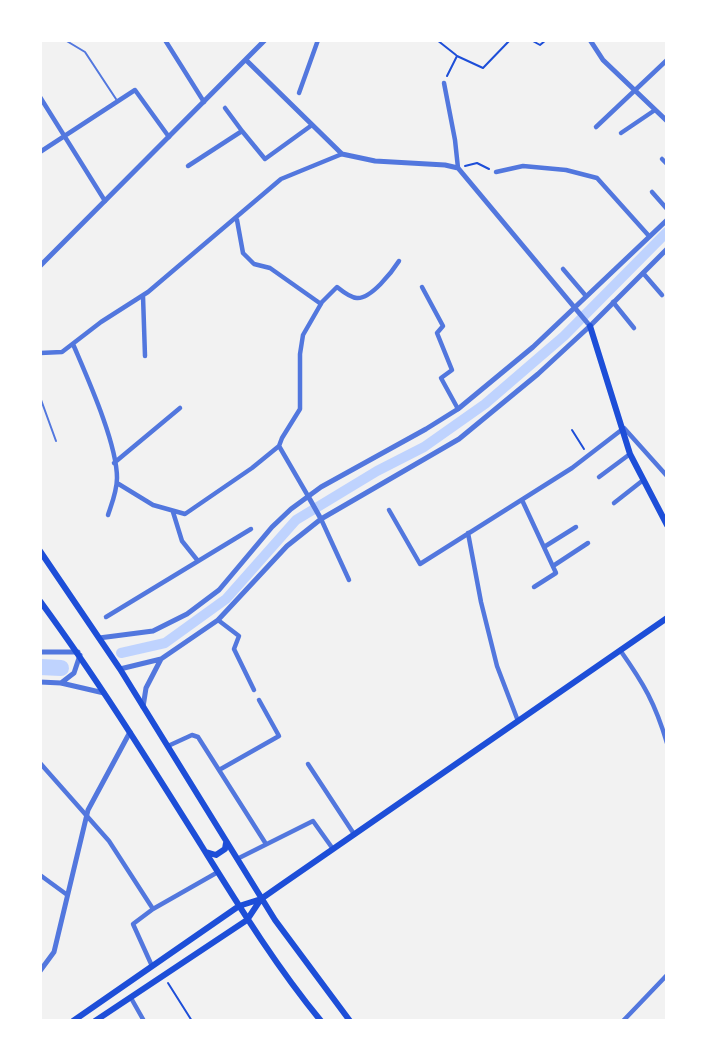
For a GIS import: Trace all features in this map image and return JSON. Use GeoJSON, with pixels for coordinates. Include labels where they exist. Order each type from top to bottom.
{"type":"FeatureCollection","features":[{"type":"Feature","properties":{"kind":"main road"},"geometry":{"type":"LineString","coordinates":[[590,326],[630,454],[667,525]]}},
{"type":"Feature","properties":{"kind":"main road"},"geometry":{"type":"LineString","coordinates":[[40,551],[120,669],[261,899],[350,1021]]}},
{"type":"Feature","properties":{"kind":"main road"},"geometry":{"type":"LineString","coordinates":[[40,601],[107,694],[247,920],[286,978],[321,1021]]}},
{"type":"Feature","properties":{"kind":"main road"},"geometry":{"type":"LineString","coordinates":[[73,1021],[239,906],[261,899],[667,618]]}},
{"type":"Feature","properties":{"kind":"main road"},"geometry":{"type":"LineString","coordinates":[[205,851],[216,855],[225,849],[226,841]]}},
{"type":"Feature","properties":{"kind":"main road"},"geometry":{"type":"LineString","coordinates":[[99,1019],[247,920],[261,899]]}},
{"type":"Feature","properties":{"kind":"street"},"geometry":{"type":"LineString","coordinates":[[165,40],[204,102]]}},
{"type":"Feature","properties":{"kind":"street"},"geometry":{"type":"LineString","coordinates":[[40,266],[265,40]]}},
{"type":"Feature","properties":{"kind":"street"},"geometry":{"type":"LineString","coordinates":[[299,93],[318,40]]}},
{"type":"Feature","properties":{"kind":"street"},"geometry":{"type":"LineString","coordinates":[[590,40],[603,60],[667,121]]}},
{"type":"Feature","properties":{"kind":"street"},"geometry":{"type":"LineString","coordinates":[[246,60],[342,153],[375,161],[458,168]]}},
{"type":"Feature","properties":{"kind":"street"},"geometry":{"type":"LineString","coordinates":[[596,127],[667,60]]}},
{"type":"Feature","properties":{"kind":"street"},"geometry":{"type":"LineString","coordinates":[[444,83],[458,168],[590,326]]}},
{"type":"Feature","properties":{"kind":"street"},"geometry":{"type":"LineString","coordinates":[[40,152],[135,90],[169,137]]}},
{"type":"Feature","properties":{"kind":"street"},"geometry":{"type":"LineString","coordinates":[[40,97],[66,135],[105,202]]}},
{"type":"Feature","properties":{"kind":"street"},"geometry":{"type":"LineString","coordinates":[[225,108],[265,159],[312,125]]}},
{"type":"Feature","properties":{"kind":"street"},"geometry":{"type":"LineString","coordinates":[[621,134],[655,110]]}},
{"type":"Feature","properties":{"kind":"street"},"geometry":{"type":"LineString","coordinates":[[188,166],[242,131]]}},
{"type":"Feature","properties":{"kind":"street"},"geometry":{"type":"LineString","coordinates":[[40,353],[62,352],[143,295],[237,219],[281,179],[342,153]]}},
{"type":"Feature","properties":{"kind":"street"},"geometry":{"type":"LineString","coordinates":[[662,159],[667,164]]}},
{"type":"Feature","properties":{"kind":"street"},"geometry":{"type":"LineString","coordinates":[[496,172],[523,166],[566,170],[597,178],[649,236]]}},
{"type":"Feature","properties":{"kind":"street"},"geometry":{"type":"LineString","coordinates":[[652,192],[667,209]]}},
{"type":"Feature","properties":{"kind":"street"},"geometry":{"type":"LineString","coordinates":[[237,219],[243,253],[254,264],[270,268],[321,304]]}},
{"type":"Feature","properties":{"kind":"street"},"geometry":{"type":"LineString","coordinates":[[99,638],[153,631],[187,614],[219,590],[272,527],[308,496],[458,409],[533,347],[667,220]]}},
{"type":"Feature","properties":{"kind":"street"},"geometry":{"type":"LineString","coordinates":[[120,669],[161,659],[218,620],[287,546],[321,519],[459,439],[538,374],[667,249]]}},
{"type":"Feature","properties":{"kind":"street"},"geometry":{"type":"LineString","coordinates":[[117,483],[153,505],[185,514],[253,468],[279,446],[300,409],[300,354],[303,335],[321,304],[337,287],[355,299],[360,298],[382,284],[399,261]]}},
{"type":"Feature","properties":{"kind":"street"},"geometry":{"type":"LineString","coordinates":[[563,269],[586,296]]}},
{"type":"Feature","properties":{"kind":"street"},"geometry":{"type":"LineString","coordinates":[[643,273],[662,295]]}},
{"type":"Feature","properties":{"kind":"street"},"geometry":{"type":"LineString","coordinates":[[422,286],[443,326],[437,333],[452,370],[442,378],[458,409]]}},
{"type":"Feature","properties":{"kind":"street"},"geometry":{"type":"LineString","coordinates":[[143,295],[145,356]]}},
{"type":"Feature","properties":{"kind":"street"},"geometry":{"type":"LineString","coordinates":[[613,302],[634,328]]}},
{"type":"Feature","properties":{"kind":"street"},"geometry":{"type":"LineString","coordinates":[[72,344],[109,439],[117,483],[108,515]]}},
{"type":"Feature","properties":{"kind":"street"},"geometry":{"type":"LineString","coordinates":[[114,463],[180,408]]}},
{"type":"Feature","properties":{"kind":"street"},"geometry":{"type":"LineString","coordinates":[[389,510],[420,564],[589,456],[624,428],[667,476]]}},
{"type":"Feature","properties":{"kind":"street"},"geometry":{"type":"LineString","coordinates":[[279,446],[321,519],[348,580]]}},
{"type":"Feature","properties":{"kind":"street"},"geometry":{"type":"LineString","coordinates":[[599,477],[630,454]]}},
{"type":"Feature","properties":{"kind":"street"},"geometry":{"type":"LineString","coordinates":[[614,503],[642,481]]}},
{"type":"Feature","properties":{"kind":"street"},"geometry":{"type":"LineString","coordinates":[[522,500],[556,573],[534,587]]}},
{"type":"Feature","properties":{"kind":"street"},"geometry":{"type":"LineString","coordinates":[[172,511],[182,541],[198,561]]}},
{"type":"Feature","properties":{"kind":"street"},"geometry":{"type":"LineString","coordinates":[[544,547],[576,527]]}},
{"type":"Feature","properties":{"kind":"street"},"geometry":{"type":"LineString","coordinates":[[107,617],[251,529]]}},
{"type":"Feature","properties":{"kind":"street"},"geometry":{"type":"LineString","coordinates":[[468,532],[481,602],[497,666],[518,721]]}},
{"type":"Feature","properties":{"kind":"street"},"geometry":{"type":"LineString","coordinates":[[553,566],[588,543]]}},
{"type":"Feature","properties":{"kind":"street"},"geometry":{"type":"LineString","coordinates":[[218,620],[239,636],[234,649],[254,690]]}},
{"type":"Feature","properties":{"kind":"street"},"geometry":{"type":"LineString","coordinates":[[620,650],[657,709],[667,744]]}},
{"type":"Feature","properties":{"kind":"street"},"geometry":{"type":"LineString","coordinates":[[40,652],[79,654],[74,673],[61,683]]}},
{"type":"Feature","properties":{"kind":"street"},"geometry":{"type":"LineString","coordinates":[[143,707],[146,688],[161,659]]}},
{"type":"Feature","properties":{"kind":"street"},"geometry":{"type":"LineString","coordinates":[[40,682],[61,683],[107,694]]}},
{"type":"Feature","properties":{"kind":"street"},"geometry":{"type":"LineString","coordinates":[[219,770],[279,736],[259,700]]}},
{"type":"Feature","properties":{"kind":"street"},"geometry":{"type":"LineString","coordinates":[[40,971],[54,952],[86,818],[130,732]]}},
{"type":"Feature","properties":{"kind":"street"},"geometry":{"type":"LineString","coordinates":[[167,746],[192,735],[198,737],[266,845]]}},
{"type":"Feature","properties":{"kind":"street"},"geometry":{"type":"LineString","coordinates":[[40,763],[109,841],[153,909]]}},
{"type":"Feature","properties":{"kind":"street"},"geometry":{"type":"LineString","coordinates":[[308,764],[354,834]]}},
{"type":"Feature","properties":{"kind":"street"},"geometry":{"type":"LineString","coordinates":[[236,859],[313,821],[332,849]]}},
{"type":"Feature","properties":{"kind":"street"},"geometry":{"type":"LineString","coordinates":[[152,966],[132,924],[153,909],[218,873]]}},
{"type":"Feature","properties":{"kind":"street"},"geometry":{"type":"LineString","coordinates":[[40,875],[66,894]]}},
{"type":"Feature","properties":{"kind":"street"},"geometry":{"type":"LineString","coordinates":[[623,1021],[667,975]]}},
{"type":"Feature","properties":{"kind":"street"},"geometry":{"type":"LineString","coordinates":[[131,998],[144,1021]]}},
{"type":"Feature","properties":{"kind":"lane"},"geometry":{"type":"LineString","coordinates":[[65,40],[85,51],[118,101]]}},
{"type":"Feature","properties":{"kind":"lane"},"geometry":{"type":"LineString","coordinates":[[40,397],[56,441]]}},
{"type":"Feature","properties":{"kind":"path"},"geometry":{"type":"LineString","coordinates":[[437,40],[457,56],[483,68],[510,40]]}},
{"type":"Feature","properties":{"kind":"path"},"geometry":{"type":"LineString","coordinates":[[531,40],[540,45],[546,40]]}},
{"type":"Feature","properties":{"kind":"path"},"geometry":{"type":"LineString","coordinates":[[444,83],[457,56]]}},
{"type":"Feature","properties":{"kind":"path"},"geometry":{"type":"LineString","coordinates":[[458,168],[477,163],[496,172]]}},
{"type":"Feature","properties":{"kind":"path"},"geometry":{"type":"LineString","coordinates":[[572,430],[589,456]]}},
{"type":"Feature","properties":{"kind":"path"},"geometry":{"type":"LineString","coordinates":[[163,976],[191,1021]]}},
{"type":"Feature","properties":{"kind":"waterway"},"geometry":{"type":"LineString","coordinates":[[121,653],[165,643],[226,599],[296,520],[377,471],[424,447],[485,404],[564,336],[667,232]]}},
{"type":"Feature","properties":{"kind":"waterway"},"geometry":{"type":"LineString","coordinates":[[40,667],[61,668]]}}]}
